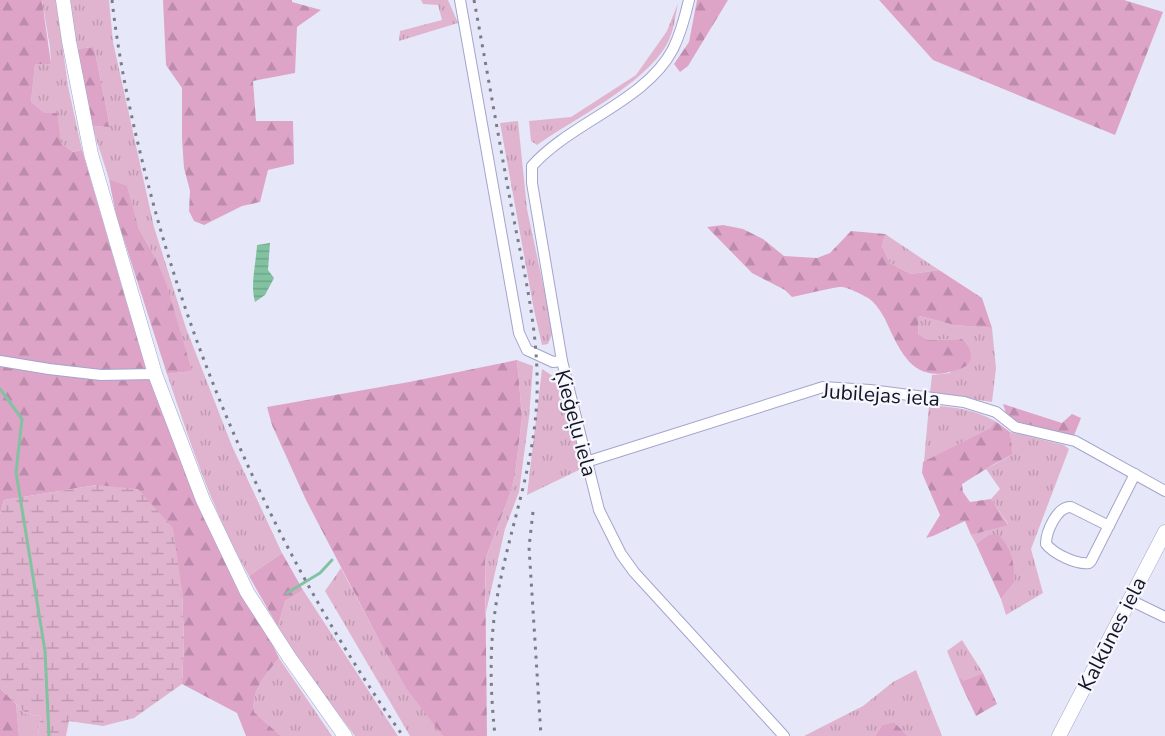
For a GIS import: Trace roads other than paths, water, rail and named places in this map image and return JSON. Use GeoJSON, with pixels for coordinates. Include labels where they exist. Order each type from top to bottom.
{"type":"FeatureCollection","features":[{"type":"Feature","properties":{"kind":"main road"},"geometry":{"type":"LineString","coordinates":[[63,0],[91,154],[155,374],[203,500],[247,592],[289,657],[345,736]]}},
{"type":"Feature","properties":{"kind":"main road","name":"Kalkūnes iela"},"geometry":{"type":"LineString","coordinates":[[1059,736],[1165,532]]}},
{"type":"Feature","properties":{"kind":"street","name":"Ķieģeļu iela"},"geometry":{"type":"LineString","coordinates":[[460,0],[519,333],[526,350],[553,362],[562,362],[599,510],[621,554],[634,572],[784,736]]}},
{"type":"Feature","properties":{"kind":"street"},"geometry":{"type":"LineString","coordinates":[[562,362],[532,183],[532,166],[545,151],[641,86],[656,73],[673,50],[682,28],[689,0]]}},
{"type":"Feature","properties":{"kind":"street"},"geometry":{"type":"LineString","coordinates":[[0,361],[101,375],[155,374]]}},
{"type":"Feature","properties":{"kind":"street","name":"Jubilejas iela"},"geometry":{"type":"LineString","coordinates":[[586,462],[823,387],[870,390],[964,402],[996,412],[1015,427],[1075,441],[1165,491]]}},
{"type":"Feature","properties":{"kind":"street"},"geometry":{"type":"LineString","coordinates":[[1109,526],[1065,506],[1060,509],[1047,534],[1046,544],[1081,564],[1089,563],[1109,526],[1135,474]]}},
{"type":"Feature","properties":{"kind":"street"},"geometry":{"type":"LineString","coordinates":[[1130,600],[1165,617]]}},
{"type":"Feature","properties":{"kind":"waterway"},"geometry":{"type":"LineString","coordinates":[[0,389],[22,419],[16,472],[45,651],[49,736]]}},
{"type":"Feature","properties":{"kind":"waterway"},"geometry":{"type":"LineString","coordinates":[[287,593],[320,573],[332,560]]}},
{"type":"Feature","properties":{"kind":"railway"},"geometry":{"type":"LineString","coordinates":[[112,0],[124,81],[142,160],[163,237],[214,387],[280,532],[318,602],[359,670],[403,736]]}},
{"type":"Feature","properties":{"kind":"railway"},"geometry":{"type":"LineString","coordinates":[[474,0],[530,302],[537,372],[533,441],[502,573],[492,634],[491,674],[495,736]]}},
{"type":"Feature","properties":{"kind":"railway"},"geometry":{"type":"LineString","coordinates":[[533,512],[529,547],[541,736]]}}]}
